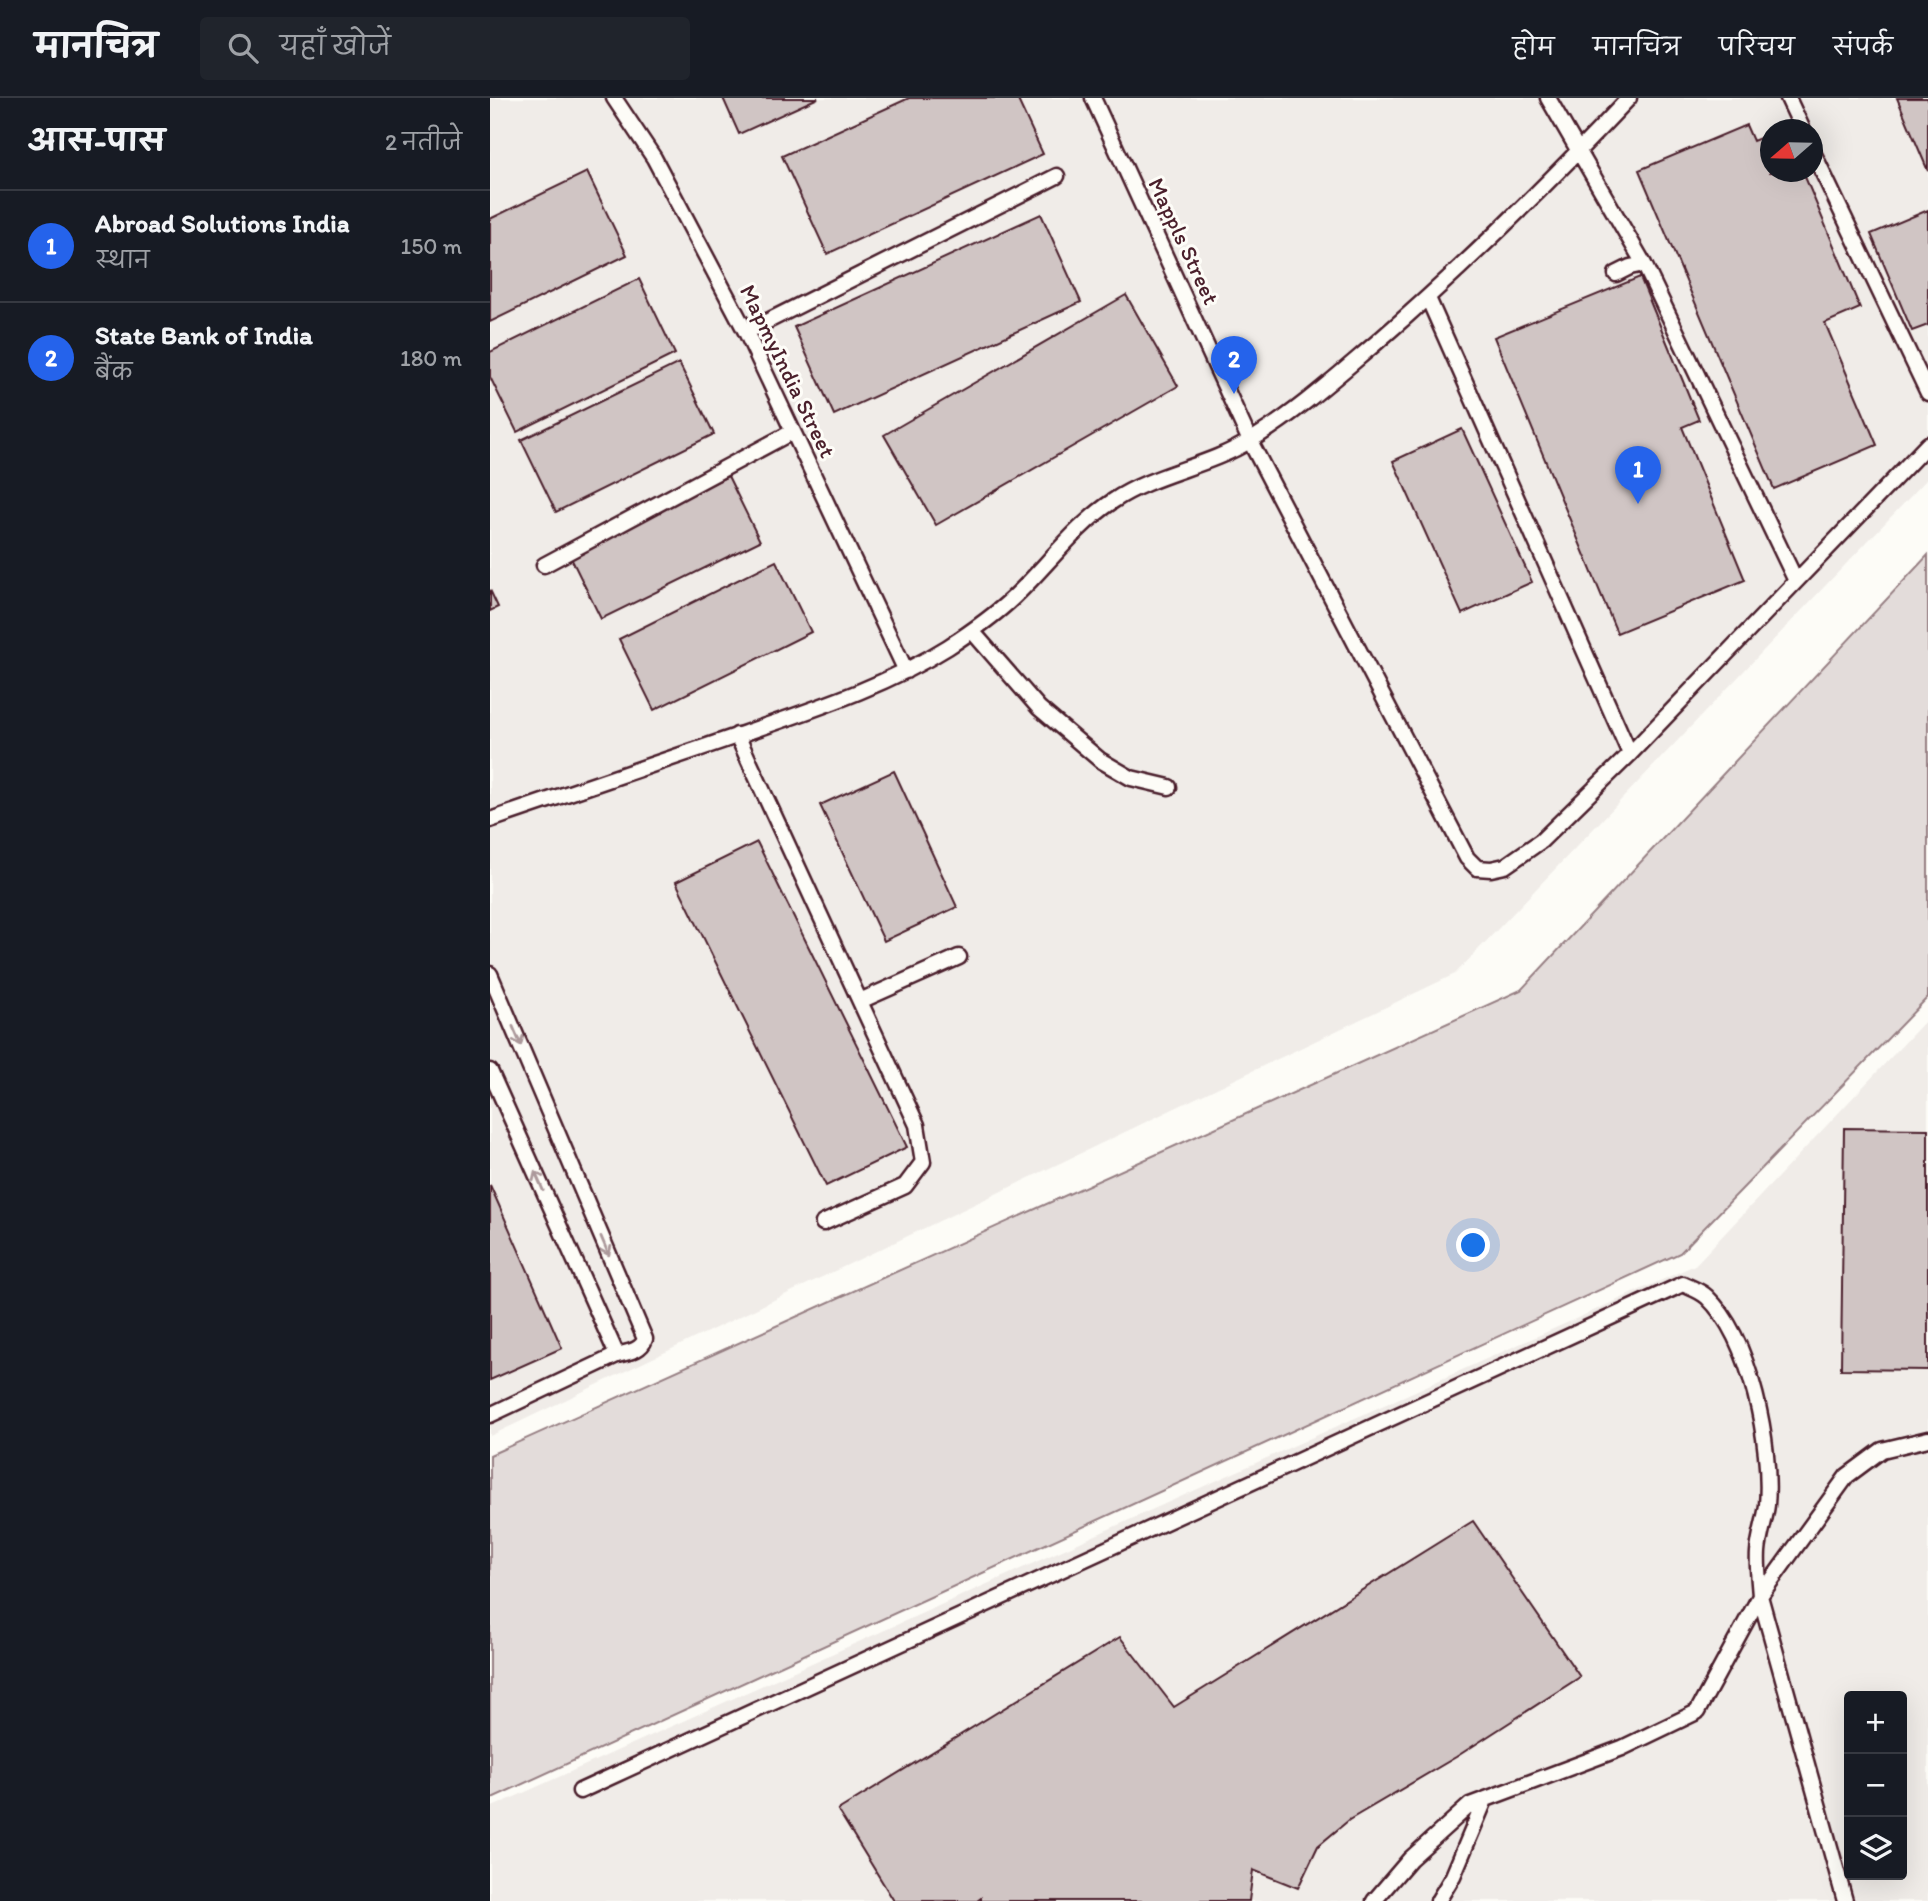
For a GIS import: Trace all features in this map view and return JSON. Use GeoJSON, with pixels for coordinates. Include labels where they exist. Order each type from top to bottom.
{"type":"FeatureCollection","features":[{"type":"Feature","properties":{"kind":"lane","name":"MapmyIndia Street"},"geometry":{"type":"LineString","coordinates":[[614,98],[654,158],[746,332],[906,671]]}},
{"type":"Feature","properties":{"kind":"lane","name":"Mappls Street"},"geometry":{"type":"LineString","coordinates":[[1093,98],[1250,441],[1467,858],[1477,868],[1505,866],[1541,841],[1630,754]]}},
{"type":"Feature","properties":{"kind":"lane"},"geometry":{"type":"LineString","coordinates":[[1548,98],[1644,264],[1796,581]]}},
{"type":"Feature","properties":{"kind":"lane"},"geometry":{"type":"LineString","coordinates":[[490,820],[820,707],[906,671],[972,631],[1013,598],[1088,519],[1114,500],[1142,485],[1199,465],[1250,441],[1348,367],[1428,298],[1579,151],[1629,98]]}},
{"type":"Feature","properties":{"kind":"lane"},"geometry":{"type":"LineString","coordinates":[[1788,98],[1798,119]]}},
{"type":"Feature","properties":{"kind":"lane"},"geometry":{"type":"LineString","coordinates":[[1823,173],[1928,393]]}},
{"type":"Feature","properties":{"kind":"lane"},"geometry":{"type":"LineString","coordinates":[[746,332],[1057,176]]}},
{"type":"Feature","properties":{"kind":"lane"},"geometry":{"type":"LineString","coordinates":[[1616,274],[1644,264]]}},
{"type":"Feature","properties":{"kind":"lane"},"geometry":{"type":"LineString","coordinates":[[1428,298],[1630,754],[1928,444]]}},
{"type":"Feature","properties":{"kind":"lane"},"geometry":{"type":"LineString","coordinates":[[544,565],[792,432]]}},
{"type":"Feature","properties":{"kind":"lane"},"geometry":{"type":"LineString","coordinates":[[972,631],[1039,708],[1100,760],[1131,778],[1168,788]]}},
{"type":"Feature","properties":{"kind":"lane"},"geometry":{"type":"LineString","coordinates":[[737,736],[917,1125],[923,1162],[905,1185],[823,1223]]}},
{"type":"Feature","properties":{"kind":"lane"},"geometry":{"type":"LineString","coordinates":[[860,1001],[959,957]]}},
{"type":"Feature","properties":{"kind":"lane"},"geometry":{"type":"LineString","coordinates":[[490,974],[644,1337],[643,1346],[617,1355],[490,1415]]}},
{"type":"Feature","properties":{"kind":"lane"},"geometry":{"type":"LineString","coordinates":[[490,1071],[617,1355]]}},
{"type":"Feature","properties":{"kind":"lane"},"geometry":{"type":"LineString","coordinates":[[580,1791],[1683,1284],[1706,1296],[1723,1317],[1741,1348],[1752,1384],[1765,1445],[1767,1504],[1758,1553],[1760,1595],[1845,1901]]}},
{"type":"Feature","properties":{"kind":"lane"},"geometry":{"type":"LineString","coordinates":[[1374,1901],[1410,1859],[1471,1805],[1622,1748],[1697,1712],[1760,1595],[1847,1476],[1882,1450],[1928,1440]]}},
{"type":"Feature","properties":{"kind":"lane"},"geometry":{"type":"LineString","coordinates":[[1438,1901],[1453,1876],[1485,1800]]}},
{"type":"Feature","properties":{"kind":"shaded area"},"geometry":{"type":"Polygon","coordinates":[[[490,98],[1928,98],[1928,478],[1455,974],[490,1436],[490,98]]]}},
{"type":"Feature","properties":{"kind":"shaded area"},"geometry":{"type":"Polygon","coordinates":[[[1928,555],[1928,997],[1680,1253],[490,1799],[490,1455],[1521,990],[1928,555]]]}},
{"type":"Feature","properties":{"kind":"shaded area"},"geometry":{"type":"Polygon","coordinates":[[[1928,1018],[1928,1901],[490,1901],[490,1808],[1695,1265],[1928,1018]]]}},
{"type":"Feature","properties":{"kind":"building"},"geometry":{"type":"Polygon","coordinates":[[[723,98],[818,98],[739,134],[723,98]]]}},
{"type":"Feature","properties":{"kind":"building"},"geometry":{"type":"Polygon","coordinates":[[[909,98],[1017,98],[1043,154],[827,254],[782,156],[909,98]]]}},
{"type":"Feature","properties":{"kind":"building"},"geometry":{"type":"Polygon","coordinates":[[[1897,98],[1928,98],[1928,171],[1897,98]]]}},
{"type":"Feature","properties":{"kind":"building"},"geometry":{"type":"Polygon","coordinates":[[[1746,125],[1753,141],[1760,138],[1760,182],[1807,182],[1860,308],[1825,323],[1877,445],[1774,489],[1639,170],[1746,125]]]}},
{"type":"Feature","properties":{"kind":"building"},"geometry":{"type":"Polygon","coordinates":[[[587,172],[627,255],[490,322],[490,219],[587,172]]]}},
{"type":"Feature","properties":{"kind":"building"},"geometry":{"type":"Polygon","coordinates":[[[1928,210],[1928,325],[1912,331],[1871,234],[1928,210]]]}},
{"type":"Feature","properties":{"kind":"building"},"geometry":{"type":"Polygon","coordinates":[[[1041,214],[1081,302],[834,415],[794,327],[1041,214]]]}},
{"type":"Feature","properties":{"kind":"building"},"geometry":{"type":"Polygon","coordinates":[[[1640,277],[1699,420],[1682,427],[1745,580],[1617,633],[1494,337],[1640,277]]]}},
{"type":"Feature","properties":{"kind":"building"},"geometry":{"type":"Polygon","coordinates":[[[639,279],[675,354],[517,432],[490,377],[490,352],[639,279]]]}},
{"type":"Feature","properties":{"kind":"building"},"geometry":{"type":"Polygon","coordinates":[[[1126,295],[1178,386],[936,525],[884,435],[1126,295]]]}},
{"type":"Feature","properties":{"kind":"building"},"geometry":{"type":"Polygon","coordinates":[[[679,363],[714,434],[556,512],[521,440],[679,363]]]}},
{"type":"Feature","properties":{"kind":"building"},"geometry":{"type":"Polygon","coordinates":[[[1462,429],[1532,582],[1462,614],[1393,461],[1462,429]]]}},
{"type":"Feature","properties":{"kind":"building"},"geometry":{"type":"Polygon","coordinates":[[[728,476],[760,541],[601,619],[569,554],[728,476]]]}},
{"type":"Feature","properties":{"kind":"building"},"geometry":{"type":"Polygon","coordinates":[[[776,561],[811,632],[654,710],[619,639],[776,561]]]}},
{"type":"Feature","properties":{"kind":"building"},"geometry":{"type":"Polygon","coordinates":[[[490,590],[498,607],[490,611],[490,590]]]}},
{"type":"Feature","properties":{"kind":"building"},"geometry":{"type":"Polygon","coordinates":[[[894,771],[957,907],[884,941],[820,805],[894,771]]]}},
{"type":"Feature","properties":{"kind":"building"},"geometry":{"type":"Polygon","coordinates":[[[757,842],[907,1147],[826,1186],[676,882],[757,842]]]}},
{"type":"Feature","properties":{"kind":"building"},"geometry":{"type":"Polygon","coordinates":[[[1844,1128],[1928,1129],[1928,1370],[1841,1369],[1844,1128]]]}},
{"type":"Feature","properties":{"kind":"building"},"geometry":{"type":"Polygon","coordinates":[[[490,1185],[562,1348],[490,1380],[490,1185]]]}},
{"type":"Feature","properties":{"kind":"building"},"geometry":{"type":"Polygon","coordinates":[[[1473,1521],[1580,1677],[1456,1757],[1349,1820],[1318,1846],[1298,1888],[1253,1870],[1249,1901],[981,1901],[981,1898],[977,1901],[894,1901],[838,1810],[1120,1637],[1174,1707],[1473,1521]]]}},
{"type":"Feature","properties":{"kind":"place","name":"State Bank of India"},"geometry":{"type":"Point","coordinates":[1234,394]}},
{"type":"Feature","properties":{"kind":"place","name":"Abroad Solutions India"},"geometry":{"type":"Point","coordinates":[1638,504]}}]}
